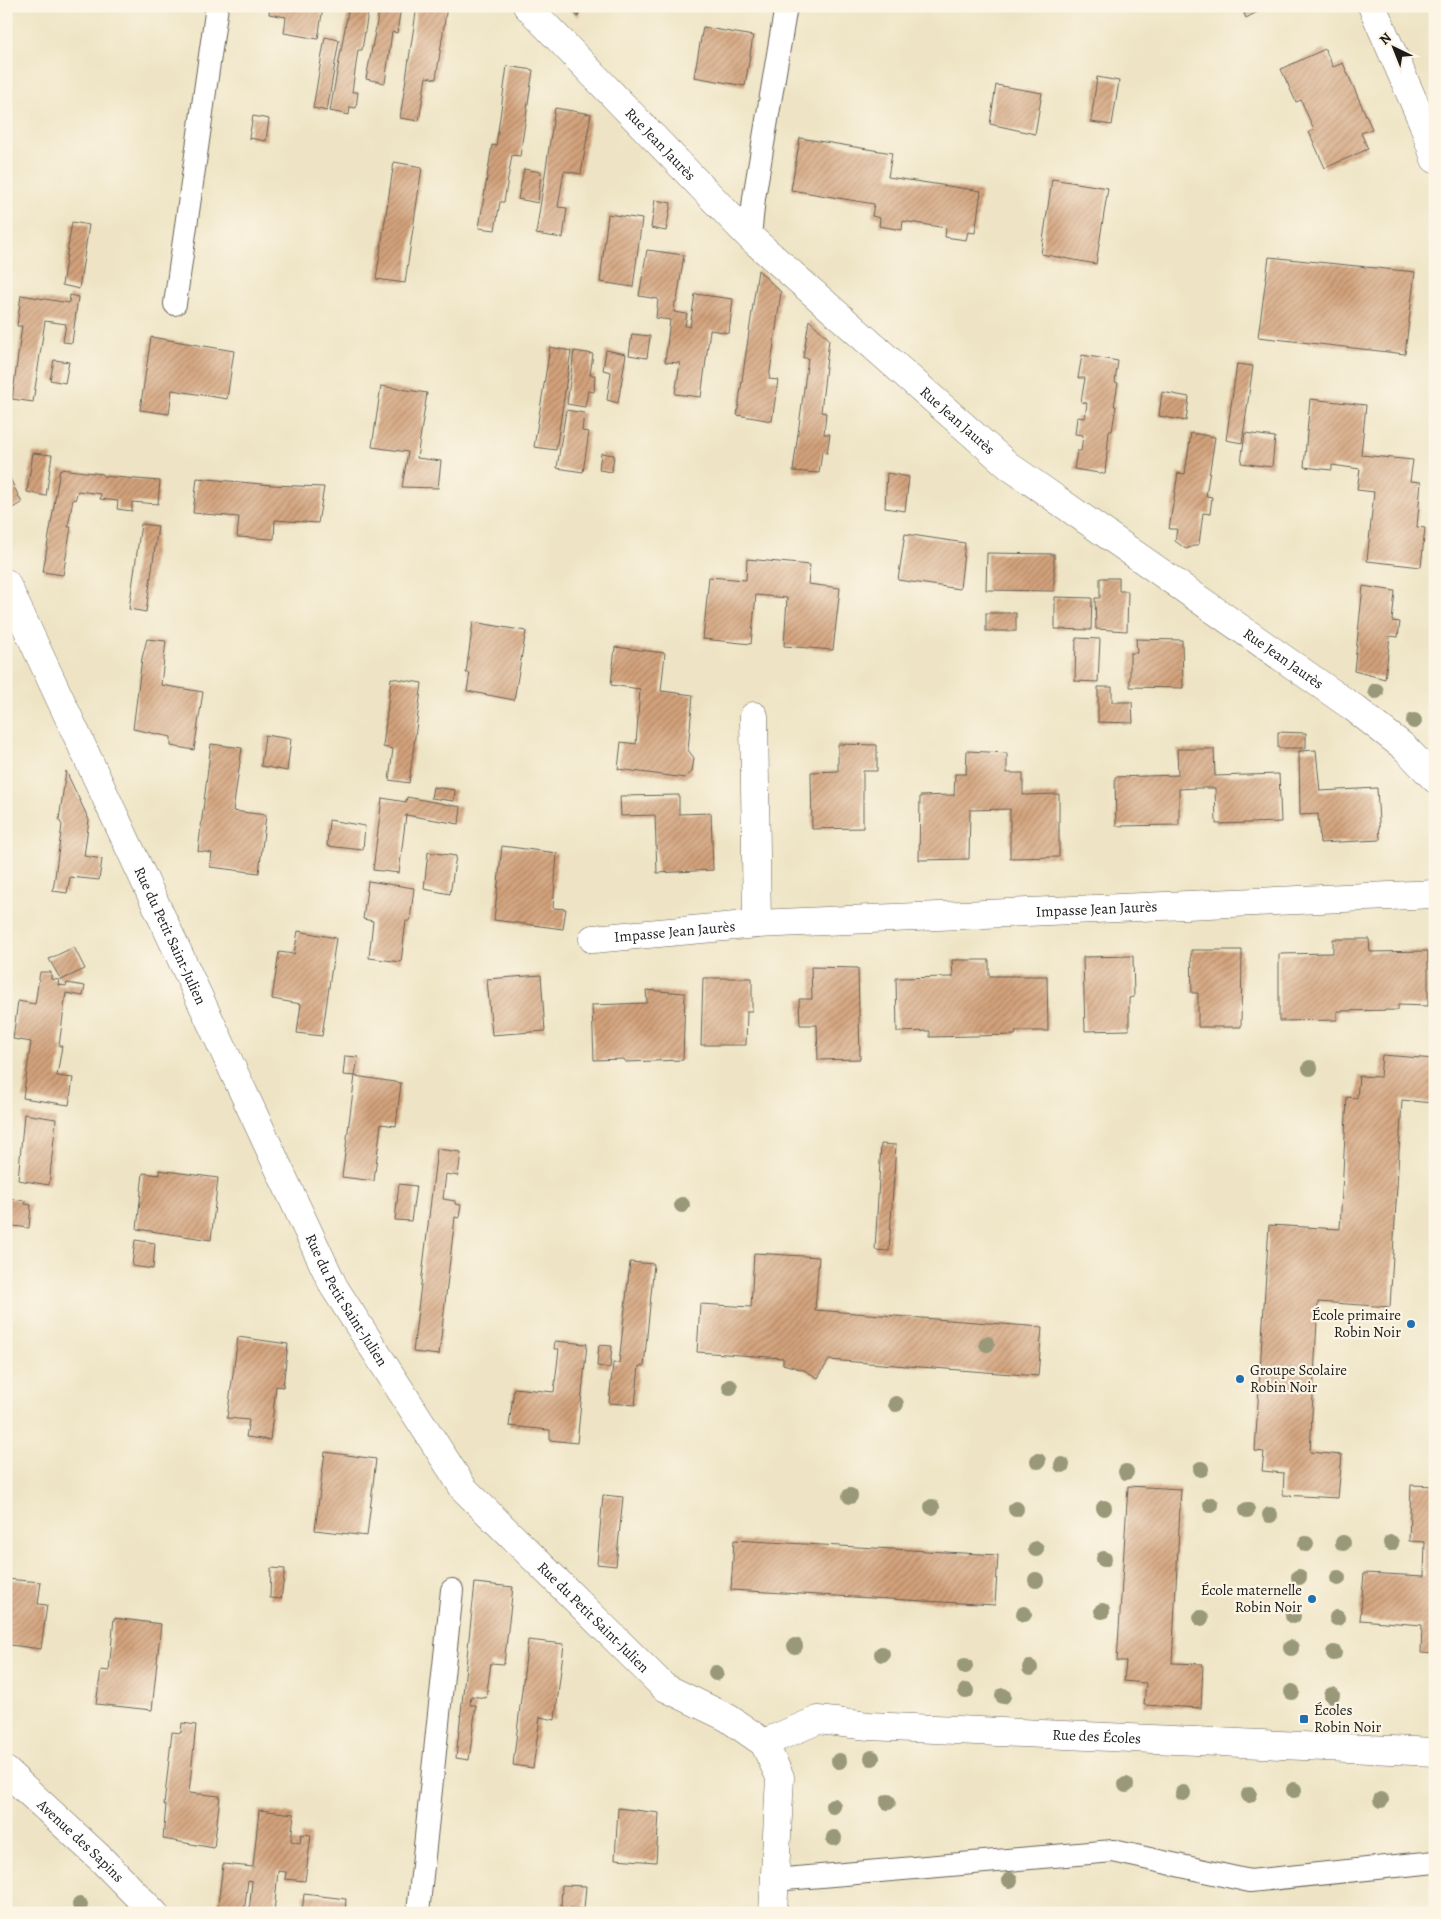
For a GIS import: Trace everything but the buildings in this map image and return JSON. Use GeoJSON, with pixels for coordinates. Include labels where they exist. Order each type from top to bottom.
{"type":"FeatureCollection","features":[{"type":"Feature","properties":{"kind":"street","name":"Rue Jean Jaurès"},"geometry":{"type":"LineString","coordinates":[[527,6],[750,237],[1009,466],[1354,708],[1404,747],[1435,779]]}},
{"type":"Feature","properties":{"kind":"street"},"geometry":{"type":"LineString","coordinates":[[1372,6],[1423,123],[1435,159]]}},
{"type":"Feature","properties":{"kind":"street","name":"Rue du Petit Saint-Julien"},"geometry":{"type":"LineString","coordinates":[[6,583],[334,1287],[464,1489],[664,1687],[728,1718],[764,1743]]}},
{"type":"Feature","properties":{"kind":"street","name":"Impasse Jean Jaurès"},"geometry":{"type":"LineString","coordinates":[[754,716],[757,924]]}},
{"type":"Feature","properties":{"kind":"street","name":"Impasse Jean Jaurès"},"geometry":{"type":"LineString","coordinates":[[593,939],[757,924],[1435,894]]}},
{"type":"Feature","properties":{"kind":"street","name":"Rue des Écoles"},"geometry":{"type":"LineString","coordinates":[[764,1743],[818,1720],[869,1726],[1435,1752]]}},
{"type":"Feature","properties":{"kind":"street"},"geometry":{"type":"LineString","coordinates":[[764,1743],[780,1777],[773,1913]]}},
{"type":"Feature","properties":{"kind":"street","name":"Avenue des Sapins"},"geometry":{"type":"LineString","coordinates":[[6,1771],[94,1852],[154,1913]]}},
{"type":"Feature","properties":{"kind":"lane"},"geometry":{"type":"LineString","coordinates":[[175,304],[217,6]]}},
{"type":"Feature","properties":{"kind":"lane"},"geometry":{"type":"LineString","coordinates":[[750,237],[754,198],[786,6]]}},
{"type":"Feature","properties":{"kind":"lane"},"geometry":{"type":"LineString","coordinates":[[418,1913],[452,1590]]}},
{"type":"Feature","properties":{"kind":"lane"},"geometry":{"type":"LineString","coordinates":[[774,1880],[1113,1850],[1250,1881],[1435,1862]]}},
{"type":"Feature","properties":{"kind":"place","name":"École primaire Robin Noir"},"geometry":{"type":"Point","coordinates":[1411,1324]}},
{"type":"Feature","properties":{"kind":"place","name":"Groupe Scolaire Robin Noir"},"geometry":{"type":"Point","coordinates":[1240,1379]}},
{"type":"Feature","properties":{"kind":"place","name":"École maternelle Robin Noir"},"geometry":{"type":"Point","coordinates":[1312,1599]}},
{"type":"Feature","properties":{"kind":"place","name":"Écoles Robin Noir"},"geometry":{"type":"Point","coordinates":[1304,1719]}}]}
